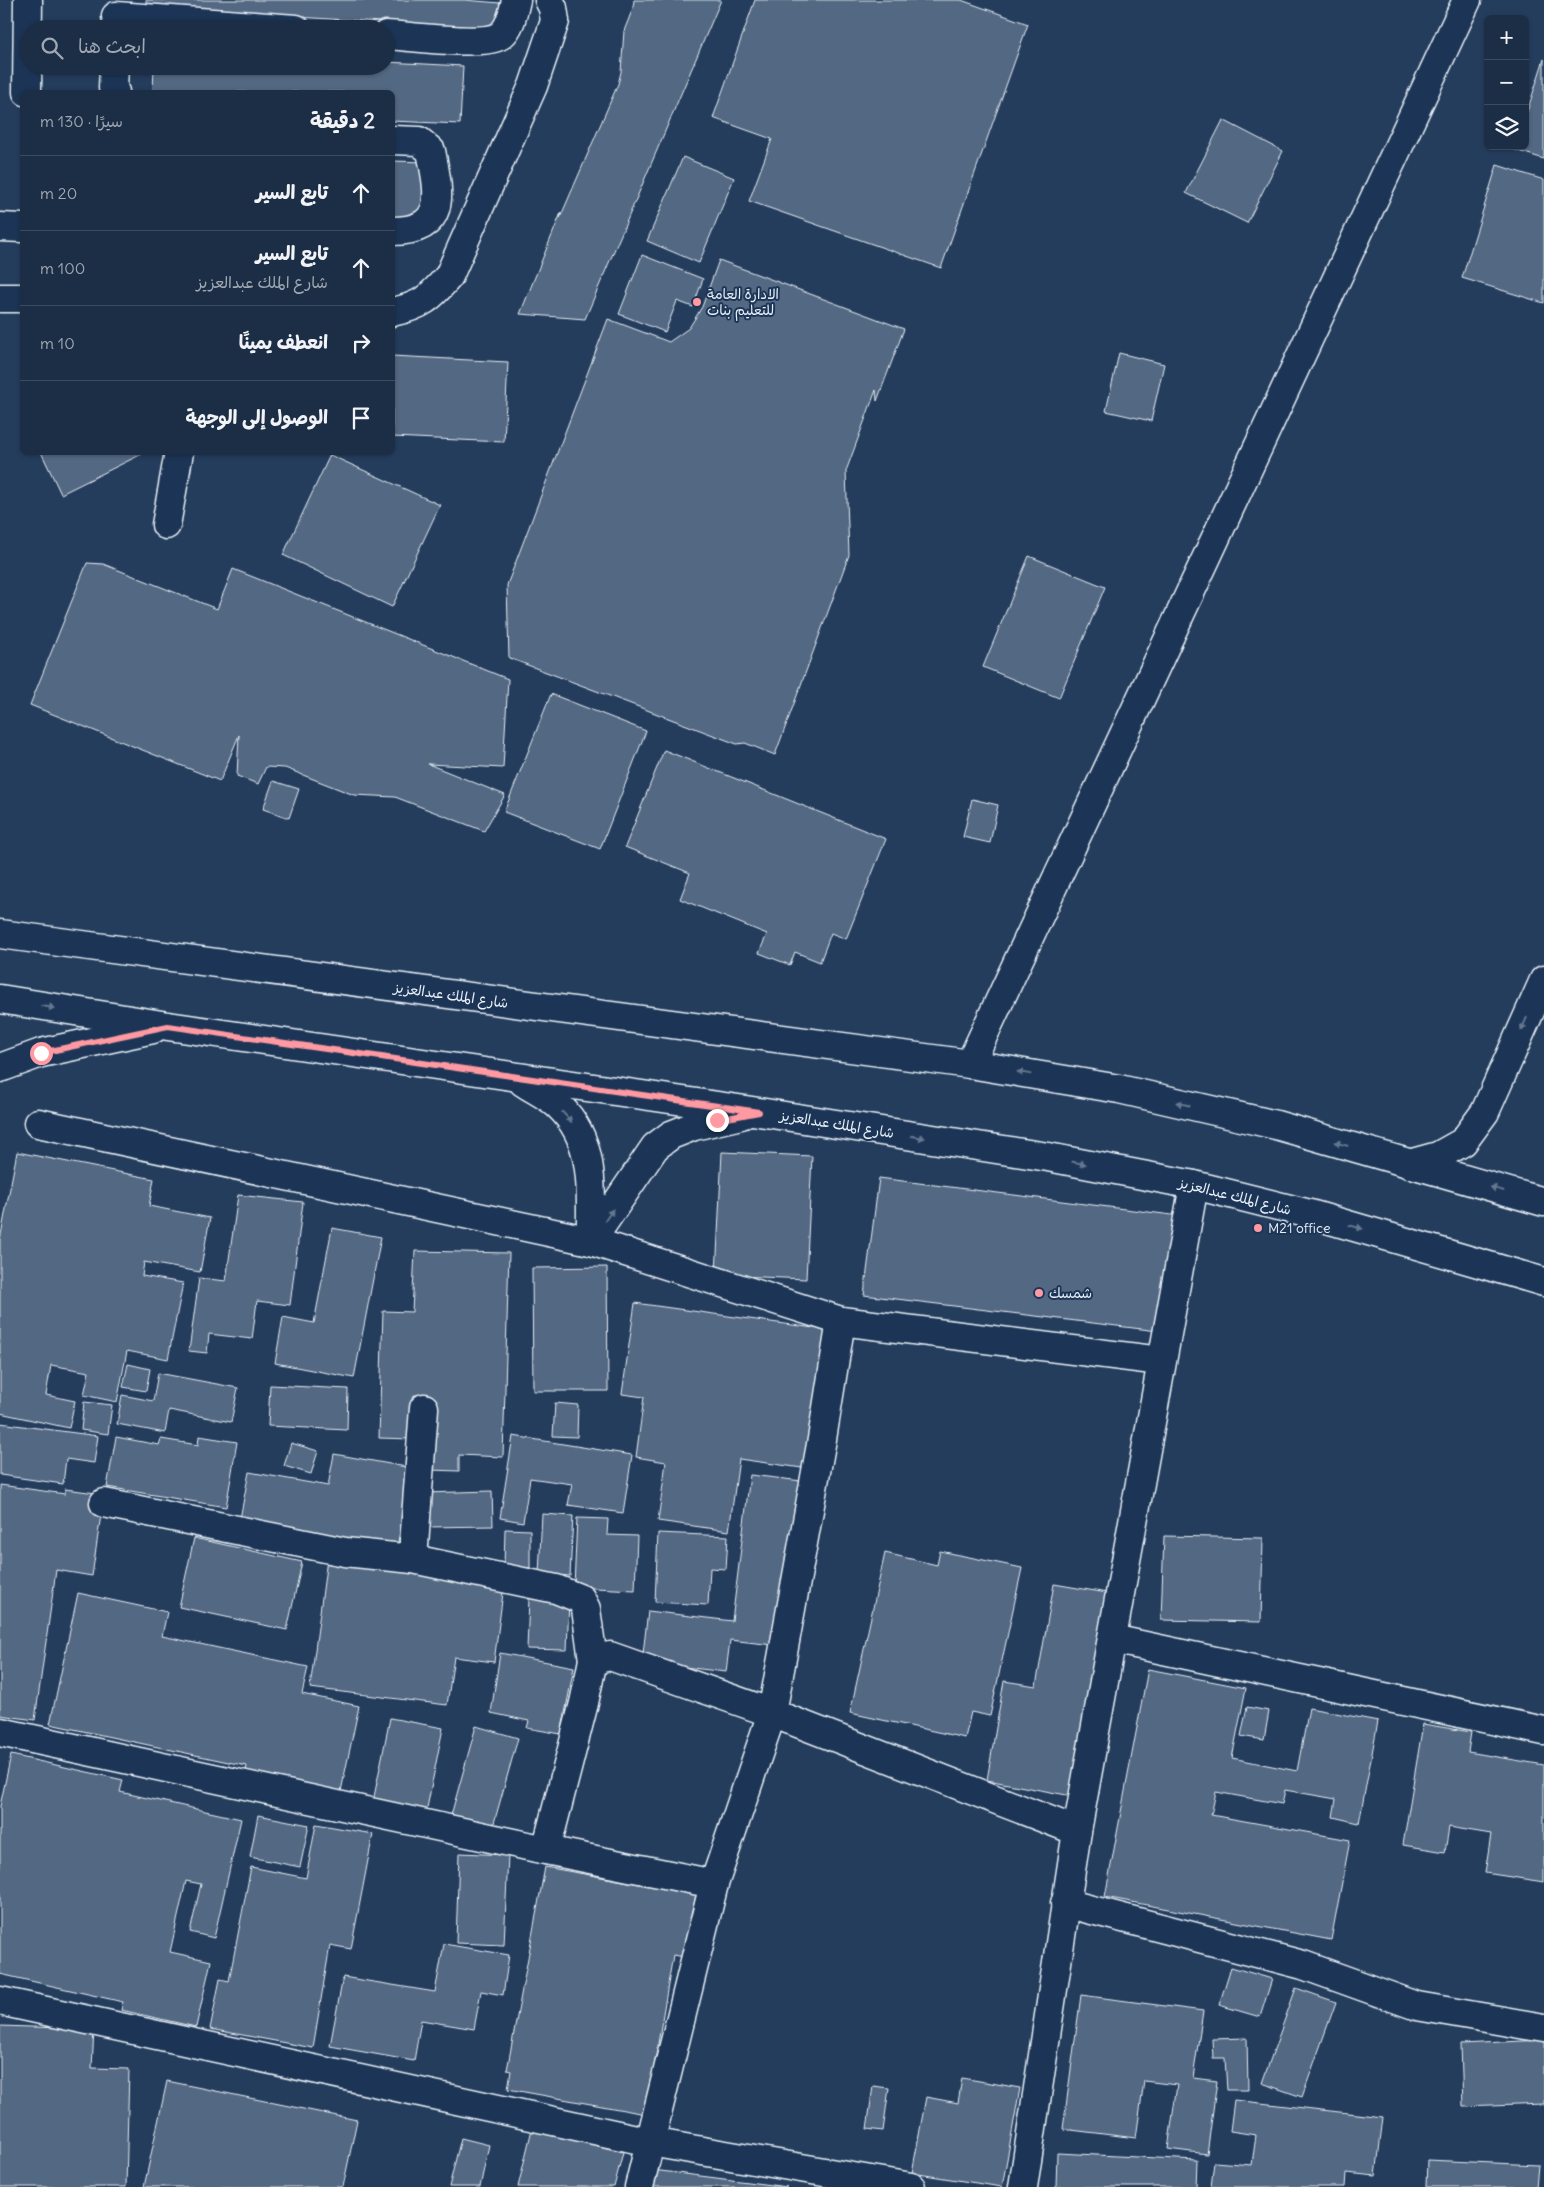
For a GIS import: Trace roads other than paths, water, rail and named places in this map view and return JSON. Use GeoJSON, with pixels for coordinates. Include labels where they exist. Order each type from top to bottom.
{"type":"FeatureCollection","features":[{"type":"Feature","properties":{"kind":"street"},"geometry":{"type":"LineString","coordinates":[[28,0],[28,20]]}},
{"type":"Feature","properties":{"kind":"street"},"geometry":{"type":"LineString","coordinates":[[395,36],[468,41],[491,39],[501,35],[511,22],[516,0]]}},
{"type":"Feature","properties":{"kind":"street"},"geometry":{"type":"LineString","coordinates":[[395,311],[409,309],[430,298],[449,276],[533,86],[555,21],[554,8],[549,0]]}},
{"type":"Feature","properties":{"kind":"street"},"geometry":{"type":"LineString","coordinates":[[970,1064],[1467,0]]}},
{"type":"Feature","properties":{"kind":"street"},"geometry":{"type":"LineString","coordinates":[[116,15],[180,20]]}},
{"type":"Feature","properties":{"kind":"street"},"geometry":{"type":"LineString","coordinates":[[27,75],[27,90]]}},
{"type":"Feature","properties":{"kind":"street"},"geometry":{"type":"LineString","coordinates":[[114,75],[114,90]]}},
{"type":"Feature","properties":{"kind":"street"},"geometry":{"type":"LineString","coordinates":[[395,140],[419,142],[431,151],[437,182],[437,209],[425,225],[414,229],[395,231]]}},
{"type":"Feature","properties":{"kind":"street"},"geometry":{"type":"LineString","coordinates":[[0,227],[20,228]]}},
{"type":"Feature","properties":{"kind":"street"},"geometry":{"type":"LineString","coordinates":[[0,298],[20,298]]}},
{"type":"Feature","properties":{"kind":"street"},"geometry":{"type":"LineString","coordinates":[[166,525],[178,455]]}},
{"type":"Feature","properties":{"kind":"street","name":"شارع الملك عبدالعزيز"},"geometry":{"type":"LineString","coordinates":[[0,934],[970,1064],[1119,1089],[1248,1118],[1544,1202]]}},
{"type":"Feature","properties":{"kind":"street"},"geometry":{"type":"LineString","coordinates":[[1408,1164],[1438,1156],[1463,1142],[1486,1112],[1544,980]]}},
{"type":"Feature","properties":{"kind":"street","name":"شارع الملك عبدالعزيز"},"geometry":{"type":"LineString","coordinates":[[0,999],[168,1026],[759,1112],[1048,1157],[1194,1185],[1310,1214],[1544,1282]]}},
{"type":"Feature","properties":{"kind":"street"},"geometry":{"type":"LineString","coordinates":[[0,1068],[41,1053],[168,1026]]}},
{"type":"Feature","properties":{"kind":"street"},"geometry":{"type":"LineString","coordinates":[[515,1077],[553,1101],[574,1124],[584,1140],[589,1161],[591,1241]]}},
{"type":"Feature","properties":{"kind":"street"},"geometry":{"type":"LineString","coordinates":[[591,1241],[655,1146],[671,1135],[694,1126],[759,1112]]}},
{"type":"Feature","properties":{"kind":"street"},"geometry":{"type":"LineString","coordinates":[[38,1123],[591,1241],[841,1321],[1161,1361]]}},
{"type":"Feature","properties":{"kind":"street"},"geometry":{"type":"LineString","coordinates":[[1023,2187],[1077,1831],[1194,1185]]}},
{"type":"Feature","properties":{"kind":"street"},"geometry":{"type":"LineString","coordinates":[[639,2187],[714,1884],[772,1713],[822,1439],[841,1321]]}},
{"type":"Feature","properties":{"kind":"street"},"geometry":{"type":"LineString","coordinates":[[413,1559],[424,1408]]}},
{"type":"Feature","properties":{"kind":"street"},"geometry":{"type":"LineString","coordinates":[[104,1503],[346,1552],[413,1559],[556,1589],[581,1599],[586,1609],[593,1660],[584,1703],[546,1850]]}},
{"type":"Feature","properties":{"kind":"street"},"geometry":{"type":"LineString","coordinates":[[1112,1639],[1544,1731]]}},
{"type":"Feature","properties":{"kind":"street"},"geometry":{"type":"LineString","coordinates":[[593,1660],[610,1656],[772,1713],[1077,1831]]}},
{"type":"Feature","properties":{"kind":"street"},"geometry":{"type":"LineString","coordinates":[[0,1732],[546,1850],[714,1884]]}},
{"type":"Feature","properties":{"kind":"street"},"geometry":{"type":"LineString","coordinates":[[1065,1903],[1303,1965],[1417,2006],[1544,2028]]}},
{"type":"Feature","properties":{"kind":"street"},"geometry":{"type":"LineString","coordinates":[[0,2001],[650,2142],[911,2187]]}},
{"type":"Feature","properties":{"kind":"place","name":"الادارة العامة للتعليم بنات"},"geometry":{"type":"Point","coordinates":[697,302]}},
{"type":"Feature","properties":{"kind":"place","name":"M21 office"},"geometry":{"type":"Point","coordinates":[1258,1228]}},
{"type":"Feature","properties":{"kind":"place","name":"شمسك"},"geometry":{"type":"Point","coordinates":[1039,1293]}}]}
